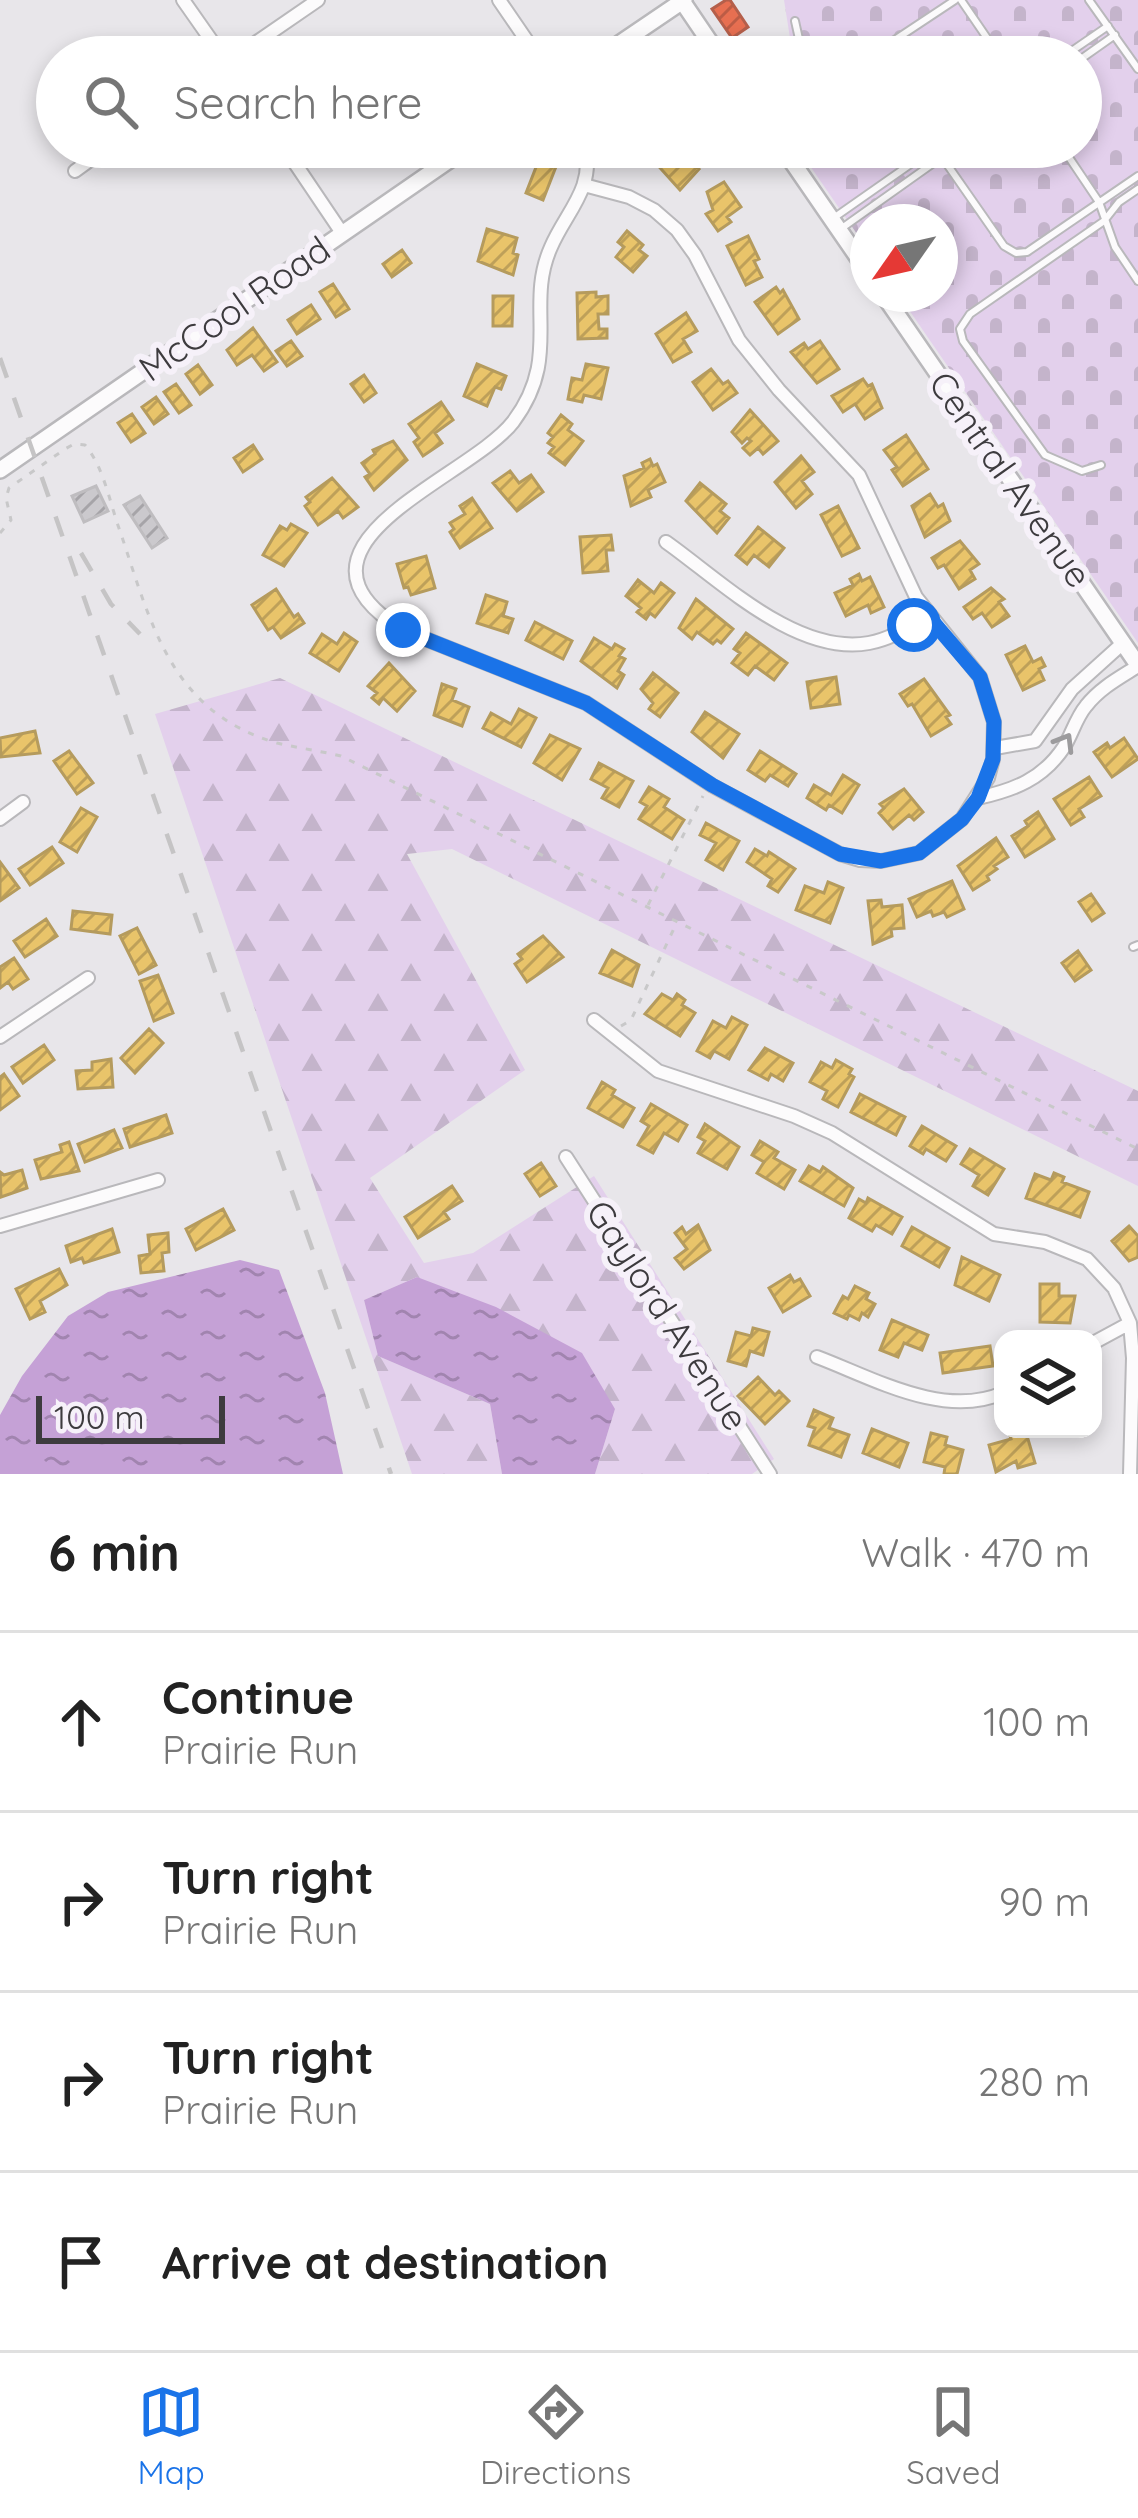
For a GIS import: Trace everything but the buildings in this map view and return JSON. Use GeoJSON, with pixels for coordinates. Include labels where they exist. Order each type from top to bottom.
{"type":"FeatureCollection","features":[{"type":"Feature","properties":{"kind":"street"},"geometry":{"type":"LineString","coordinates":[[183,0],[208,36]]}},
{"type":"Feature","properties":{"kind":"street"},"geometry":{"type":"LineString","coordinates":[[266,36],[318,0]]}},
{"type":"Feature","properties":{"kind":"street"},"geometry":{"type":"LineString","coordinates":[[500,0],[524,36]]}},
{"type":"Feature","properties":{"kind":"street"},"geometry":{"type":"LineString","coordinates":[[631,36],[683,1],[706,36]]}},
{"type":"Feature","properties":{"kind":"street"},"geometry":{"type":"LineString","coordinates":[[75,171],[79,168]]}},
{"type":"Feature","properties":{"kind":"street"},"geometry":{"type":"LineString","coordinates":[[298,168],[343,233]]}},
{"type":"Feature","properties":{"kind":"street","name":"McCool Road"},"geometry":{"type":"LineString","coordinates":[[0,470],[437,168]]}},
{"type":"Feature","properties":{"kind":"street"},"geometry":{"type":"LineString","coordinates":[[584,168],[584,185],[549,250],[543,277],[539,376],[524,406],[509,428],[374,531],[359,552],[361,593],[378,615],[403,630],[586,703],[710,783],[840,854],[881,861],[919,853],[962,819],[988,778],[994,722],[980,677],[931,620],[859,475],[739,340],[677,230],[629,197],[584,185]]}},
{"type":"Feature","properties":{"kind":"street"},"geometry":{"type":"LineString","coordinates":[[796,168],[850,246]]}},
{"type":"Feature","properties":{"kind":"street","name":"Central Avenue"},"geometry":{"type":"LineString","coordinates":[[895,312],[1138,666]]}},
{"type":"Feature","properties":{"kind":"street"},"geometry":{"type":"LineString","coordinates":[[666,542],[782,624],[825,642],[864,644],[931,620]]}},
{"type":"Feature","properties":{"kind":"street"},"geometry":{"type":"LineString","coordinates":[[994,748],[1035,741],[1072,689],[1123,643]]}},
{"type":"Feature","properties":{"kind":"street"},"geometry":{"type":"LineString","coordinates":[[978,798],[1028,784],[1065,746],[1088,703],[1138,666]]}},
{"type":"Feature","properties":{"kind":"street"},"geometry":{"type":"LineString","coordinates":[[0,819],[23,802]]}},
{"type":"Feature","properties":{"kind":"street"},"geometry":{"type":"LineString","coordinates":[[0,1037],[88,978]]}},
{"type":"Feature","properties":{"kind":"street"},"geometry":{"type":"LineString","coordinates":[[594,1020],[658,1071],[832,1133],[994,1234],[1045,1242],[1087,1259],[1114,1288],[1130,1323],[1130,1474]]}},
{"type":"Feature","properties":{"kind":"street","name":"Gaylord Avenue"},"geometry":{"type":"LineString","coordinates":[[566,1157],[770,1474]]}},
{"type":"Feature","properties":{"kind":"street"},"geometry":{"type":"LineString","coordinates":[[0,1226],[158,1180]]}},
{"type":"Feature","properties":{"kind":"street"},"geometry":{"type":"LineString","coordinates":[[1102,1338],[1130,1323]]}},
{"type":"Feature","properties":{"kind":"street"},"geometry":{"type":"LineString","coordinates":[[817,1357],[940,1400],[994,1395]]}},
{"type":"Feature","properties":{"kind":"lane"},"geometry":{"type":"LineString","coordinates":[[903,36],[958,0],[985,36]]}},
{"type":"Feature","properties":{"kind":"lane"},"geometry":{"type":"LineString","coordinates":[[1089,0],[1138,69]]}},
{"type":"Feature","properties":{"kind":"lane"},"geometry":{"type":"LineString","coordinates":[[795,21],[798,36]]}},
{"type":"Feature","properties":{"kind":"lane"},"geometry":{"type":"LineString","coordinates":[[1094,36],[1108,26]]}},
{"type":"Feature","properties":{"kind":"lane"},"geometry":{"type":"LineString","coordinates":[[1102,44],[1115,35]]}},
{"type":"Feature","properties":{"kind":"lane"},"geometry":{"type":"LineString","coordinates":[[835,225],[908,168]]}},
{"type":"Feature","properties":{"kind":"lane"},"geometry":{"type":"LineString","coordinates":[[835,225],[925,168]]}},
{"type":"Feature","properties":{"kind":"lane"},"geometry":{"type":"LineString","coordinates":[[950,168],[1004,246],[1016,254],[1027,252],[1138,176]]}},
{"type":"Feature","properties":{"kind":"lane"},"geometry":{"type":"LineString","coordinates":[[1076,168],[1099,202],[1114,247],[1138,281]]}},
{"type":"Feature","properties":{"kind":"lane"},"geometry":{"type":"LineString","coordinates":[[1101,465],[1082,471],[1045,455],[963,340],[960,329],[970,314],[1104,221],[1138,189]]}},
{"type":"Feature","properties":{"kind":"path"},"geometry":{"type":"LineString","coordinates":[[0,532],[11,520],[6,498],[9,488],[65,448],[85,446],[100,476],[155,635],[177,675],[215,713],[276,742],[341,756],[1138,1150]]}},
{"type":"Feature","properties":{"kind":"path"},"geometry":{"type":"LineString","coordinates":[[646,907],[710,783]]}},
{"type":"Feature","properties":{"kind":"path"},"geometry":{"type":"LineString","coordinates":[[609,1034],[631,1020],[677,922]]}},
{"type":"Feature","properties":{"kind":"green space"},"geometry":{"type":"Polygon","coordinates":[[[784,0],[1138,0],[1138,643],[910,312],[958,312],[958,204],[850,204],[850,224],[811,168],[1102,168],[1102,36],[790,36],[784,0]]]}},
{"type":"Feature","properties":{"kind":"green space"},"geometry":{"type":"Polygon","coordinates":[[[280,678],[1138,1091],[1138,1186],[452,849],[407,854],[525,1070],[370,1178],[424,1263],[473,1253],[594,1176],[774,1459],[752,1474],[595,1474],[615,1409],[417,1277],[364,1300],[378,1356],[490,1404],[502,1474],[412,1474],[155,714],[280,678]]]}},
{"type":"Feature","properties":{"kind":"water"},"geometry":{"type":"Polygon","coordinates":[[[240,1260],[279,1270],[325,1393],[343,1474],[0,1474],[0,1415],[22,1376],[68,1316],[108,1292],[240,1260]]]}},
{"type":"Feature","properties":{"kind":"water"},"geometry":{"type":"Polygon","coordinates":[[[417,1277],[496,1307],[582,1353],[615,1409],[595,1474],[502,1474],[490,1404],[378,1356],[364,1300],[417,1277]]]}},
{"type":"Feature","properties":{"kind":"railway"},"geometry":{"type":"LineString","coordinates":[[0,358],[391,1474]]}},
{"type":"Feature","properties":{"kind":"railway"},"geometry":{"type":"LineString","coordinates":[[81,553],[111,604],[140,634]]}},
{"type":"Feature","properties":{"kind":"route"},"geometry":{"type":"LineString","coordinates":[[403,630],[586,703],[712,785],[840,854],[881,861],[919,853],[962,819],[978,798],[993,759],[994,722],[980,677],[928,616],[914,625]]}}]}
